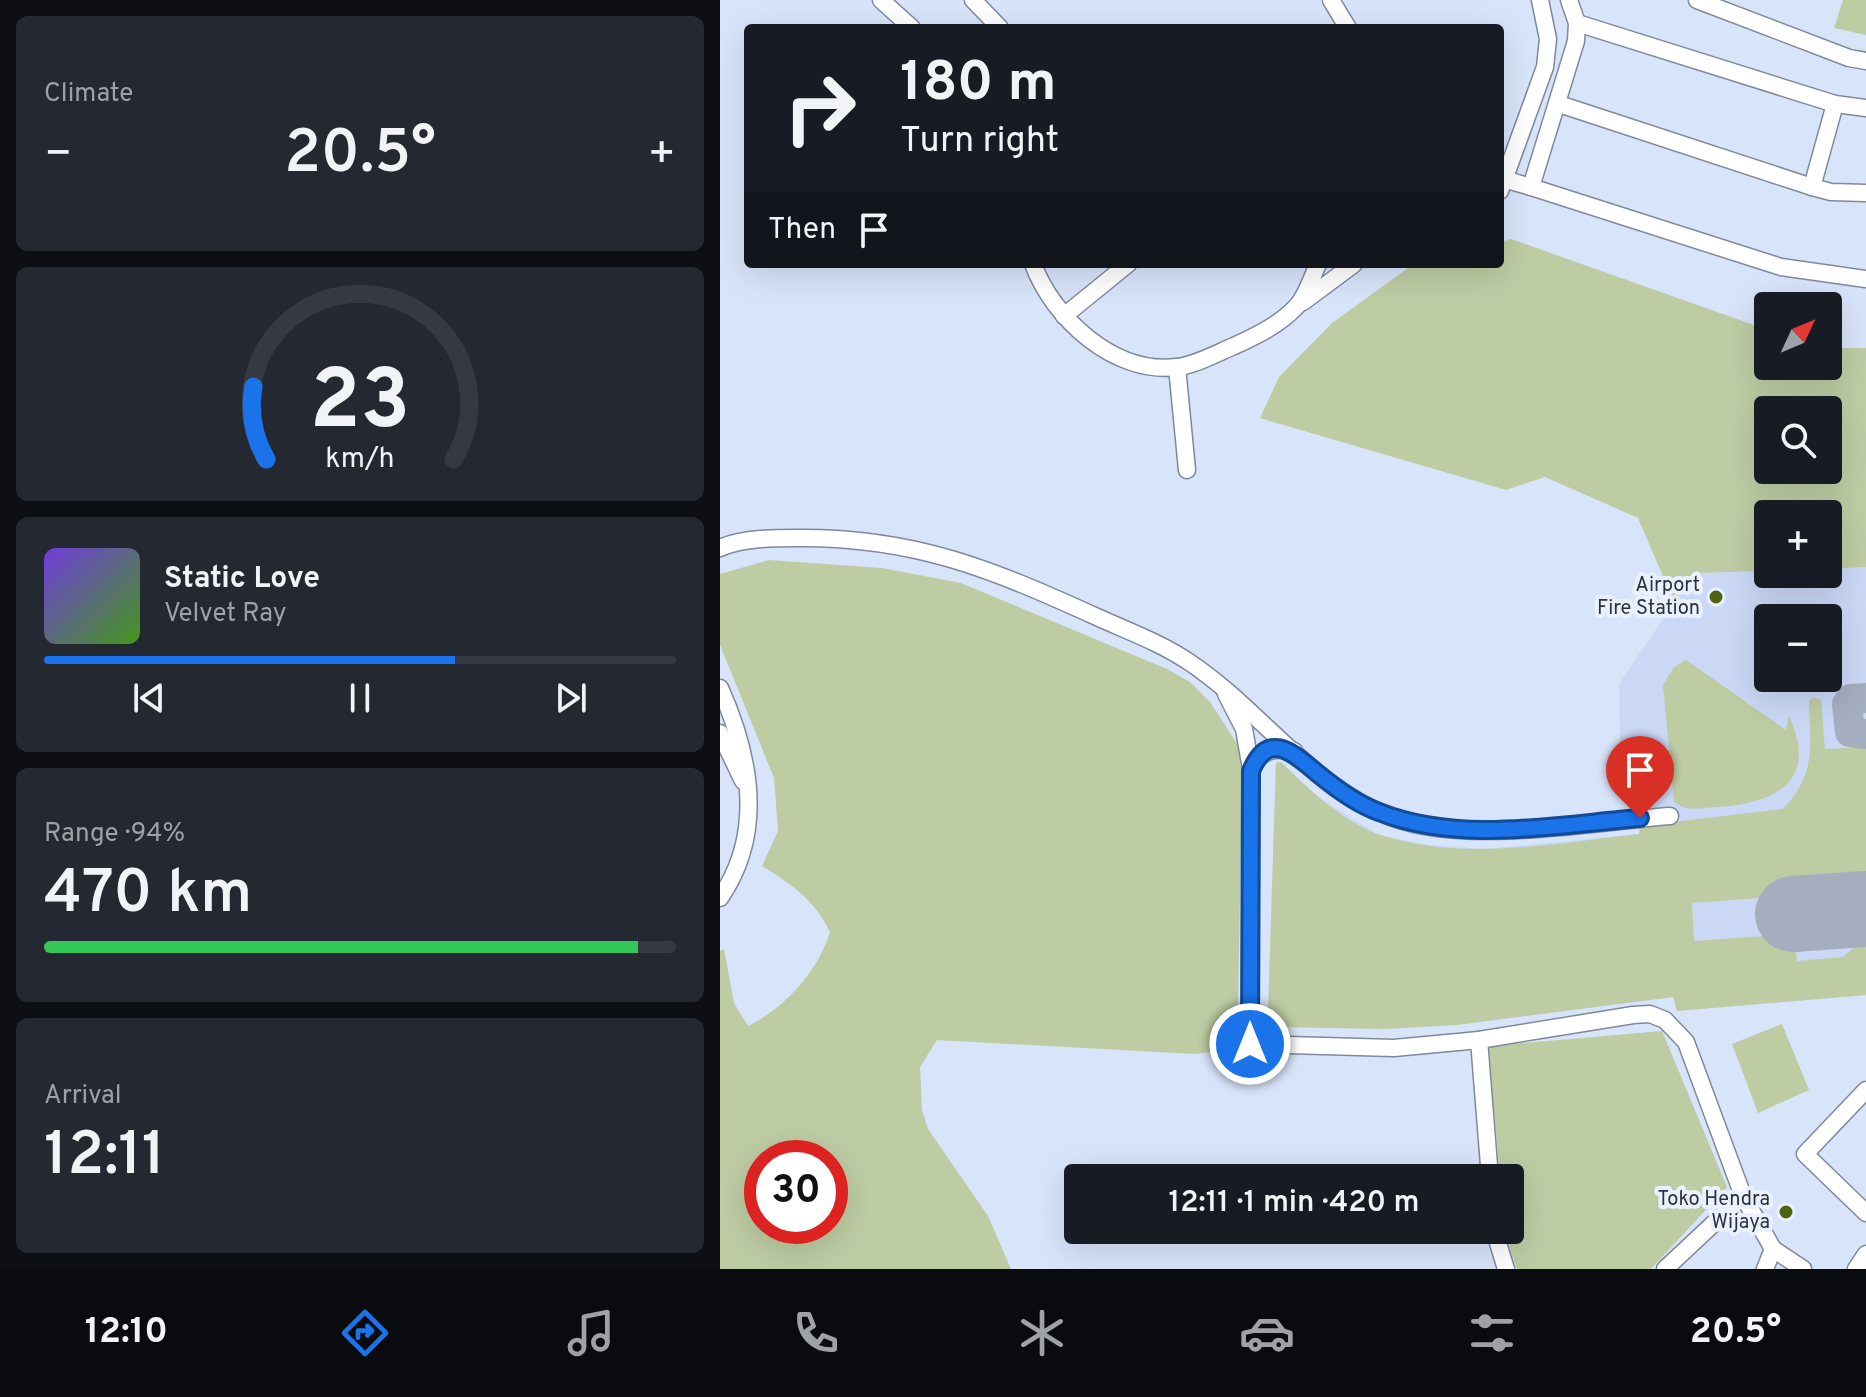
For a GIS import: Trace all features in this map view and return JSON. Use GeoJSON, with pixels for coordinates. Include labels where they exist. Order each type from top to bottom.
{"type":"FeatureCollection","features":[{"type":"Feature","properties":{"kind":"street"},"geometry":{"type":"LineString","coordinates":[[973,0],[996,24]]}},
{"type":"Feature","properties":{"kind":"street"},"geometry":{"type":"LineString","coordinates":[[1331,0],[1346,24]]}},
{"type":"Feature","properties":{"kind":"street"},"geometry":{"type":"LineString","coordinates":[[1504,183],[1545,67],[1548,39],[1540,0]]}},
{"type":"Feature","properties":{"kind":"street"},"geometry":{"type":"LineString","coordinates":[[1531,187],[1559,104],[1577,23],[1569,0]]}},
{"type":"Feature","properties":{"kind":"street"},"geometry":{"type":"LineString","coordinates":[[1697,0],[1849,58],[1866,61]]}},
{"type":"Feature","properties":{"kind":"street"},"geometry":{"type":"LineString","coordinates":[[892,2],[909,24]]}},
{"type":"Feature","properties":{"kind":"street"},"geometry":{"type":"LineString","coordinates":[[1577,23],[1835,104],[1866,108]]}},
{"type":"Feature","properties":{"kind":"street"},"geometry":{"type":"LineString","coordinates":[[1559,104],[1812,187],[1831,192],[1866,193]]}},
{"type":"Feature","properties":{"kind":"street"},"geometry":{"type":"LineString","coordinates":[[1812,187],[1835,104]]}},
{"type":"Feature","properties":{"kind":"street"},"geometry":{"type":"LineString","coordinates":[[1504,186],[1531,187],[1781,267],[1866,279]]}},
{"type":"Feature","properties":{"kind":"street"},"geometry":{"type":"LineString","coordinates":[[1035,268],[1051,303],[1096,344],[1125,359],[1177,367],[1253,338],[1348,268]]}},
{"type":"Feature","properties":{"kind":"street"},"geometry":{"type":"LineString","coordinates":[[1064,316],[1123,268]]}},
{"type":"Feature","properties":{"kind":"street"},"geometry":{"type":"LineString","coordinates":[[1298,305],[1316,268]]}},
{"type":"Feature","properties":{"kind":"street"},"geometry":{"type":"LineString","coordinates":[[1326,268],[1338,274]]}},
{"type":"Feature","properties":{"kind":"street"},"geometry":{"type":"LineString","coordinates":[[1177,367],[1187,470]]}},
{"type":"Feature","properties":{"kind":"street"},"geometry":{"type":"LineString","coordinates":[[720,548],[773,538],[854,537],[931,551],[1020,582],[1187,660],[1222,685],[1319,774],[1373,810],[1424,825],[1489,830],[1670,816]]}},
{"type":"Feature","properties":{"kind":"street"},"geometry":{"type":"LineString","coordinates":[[1222,685],[1244,729],[1251,771],[1250,1044],[1394,1048],[1479,1040],[1633,1015],[1650,1014],[1665,1020],[1686,1042],[1743,1196],[1773,1249],[1803,1269]]}},
{"type":"Feature","properties":{"kind":"street"},"geometry":{"type":"LineString","coordinates":[[720,688],[745,757],[750,809],[743,853],[720,898]]}},
{"type":"Feature","properties":{"kind":"street"},"geometry":{"type":"LineString","coordinates":[[720,733],[747,790]]}},
{"type":"Feature","properties":{"kind":"street"},"geometry":{"type":"LineString","coordinates":[[1251,771],[1266,751],[1277,748],[1294,751]]}},
{"type":"Feature","properties":{"kind":"street"},"geometry":{"type":"LineString","coordinates":[[1479,1040],[1489,1164]]}},
{"type":"Feature","properties":{"kind":"street"},"geometry":{"type":"LineString","coordinates":[[1866,1090],[1805,1154],[1866,1213]]}},
{"type":"Feature","properties":{"kind":"street"},"geometry":{"type":"LineString","coordinates":[[1665,1269],[1743,1196]]}},
{"type":"Feature","properties":{"kind":"street"},"geometry":{"type":"LineString","coordinates":[[1498,1244],[1506,1269]]}},
{"type":"Feature","properties":{"kind":"street"},"geometry":{"type":"LineString","coordinates":[[1765,1269],[1773,1249]]}},
{"type":"Feature","properties":{"kind":"street"},"geometry":{"type":"LineString","coordinates":[[1856,1269],[1866,1254]]}},
{"type":"Feature","properties":{"kind":"shaded area"},"geometry":{"type":"Polygon","coordinates":[[[1866,567],[1866,995],[1677,1011],[1673,997],[1456,1025],[1384,1029],[1282,1027],[1268,1013],[1276,762],[1282,763],[1315,795],[1379,835],[1428,845],[1485,849],[1640,834],[1635,800],[1621,774],[1619,684],[1694,573],[1754,571],[1754,588],[1842,588],[1842,568],[1866,567]]]}},
{"type":"Feature","properties":{"kind":"green space"},"geometry":{"type":"Polygon","coordinates":[[[1843,0],[1866,0],[1866,35],[1834,28],[1843,0]]]}},
{"type":"Feature","properties":{"kind":"green space"},"geometry":{"type":"Polygon","coordinates":[[[1511,239],[1754,325],[1754,380],[1842,380],[1842,348],[1866,348],[1866,567],[1842,568],[1842,500],[1754,500],[1754,571],[1694,573],[1674,602],[1638,518],[1545,477],[1506,490],[1260,418],[1279,377],[1332,323],[1408,268],[1504,268],[1504,241],[1511,239]]]}},
{"type":"Feature","properties":{"kind":"green space"},"geometry":{"type":"Polygon","coordinates":[[[769,560],[882,568],[961,583],[1167,669],[1190,682],[1210,702],[1238,745],[1242,775],[1238,1011],[1236,1031],[1226,1050],[1195,1054],[937,1040],[920,1067],[922,1110],[928,1129],[988,1216],[1011,1269],[720,1269],[720,951],[724,949],[734,1003],[748,1026],[775,1009],[798,987],[817,961],[830,932],[817,910],[801,894],[762,866],[778,831],[774,778],[720,645],[720,574],[769,560]]]}},
{"type":"Feature","properties":{"kind":"green space"},"geometry":{"type":"Polygon","coordinates":[[[1686,660],[1786,730],[1789,716],[1797,739],[1799,758],[1795,773],[1786,786],[1772,795],[1737,805],[1694,809],[1674,802],[1663,685],[1674,667],[1686,660]]]}},
{"type":"Feature","properties":{"kind":"green space"},"geometry":{"type":"Polygon","coordinates":[[[1813,697],[1821,700],[1825,749],[1866,747],[1866,890],[1692,903],[1694,941],[1794,934],[1797,961],[1843,957],[1866,937],[1866,995],[1677,1011],[1673,997],[1456,1025],[1384,1029],[1282,1027],[1268,1013],[1276,762],[1282,763],[1354,823],[1381,835],[1412,843],[1445,848],[1510,848],[1639,834],[1640,826],[1783,809],[1802,783],[1806,771],[1810,746],[1809,700],[1813,697]]]}},
{"type":"Feature","properties":{"kind":"green space"},"geometry":{"type":"Polygon","coordinates":[[[1782,1024],[1809,1090],[1758,1113],[1732,1044],[1782,1024]]]}},
{"type":"Feature","properties":{"kind":"green space"},"geometry":{"type":"Polygon","coordinates":[[[1662,1031],[1727,1187],[1651,1269],[1517,1269],[1508,1244],[1524,1244],[1524,1164],[1499,1164],[1488,1046],[1662,1031]]]}},
{"type":"Feature","properties":{"kind":"taxiway"},"geometry":{"type":"LineString","coordinates":[[1866,698],[1851,699],[1847,704],[1850,732],[1866,734]]}},
{"type":"Feature","properties":{"kind":"runway"},"geometry":{"type":"LineString","coordinates":[[1793,914],[1866,909]]}},
{"type":"Feature","properties":{"kind":"place","name":"Airport Fire Station"},"geometry":{"type":"Point","coordinates":[1716,597]}},
{"type":"Feature","properties":{"kind":"place","name":"Toko Hendra Wijaya"},"geometry":{"type":"Point","coordinates":[1786,1212]}},
{"type":"Feature","properties":{"kind":"route"},"geometry":{"type":"LineString","coordinates":[[1250,1044],[1251,771],[1255,761],[1266,751],[1277,748],[1294,751],[1319,774],[1373,810],[1398,820],[1424,825],[1489,830],[1640,818]]}}]}
